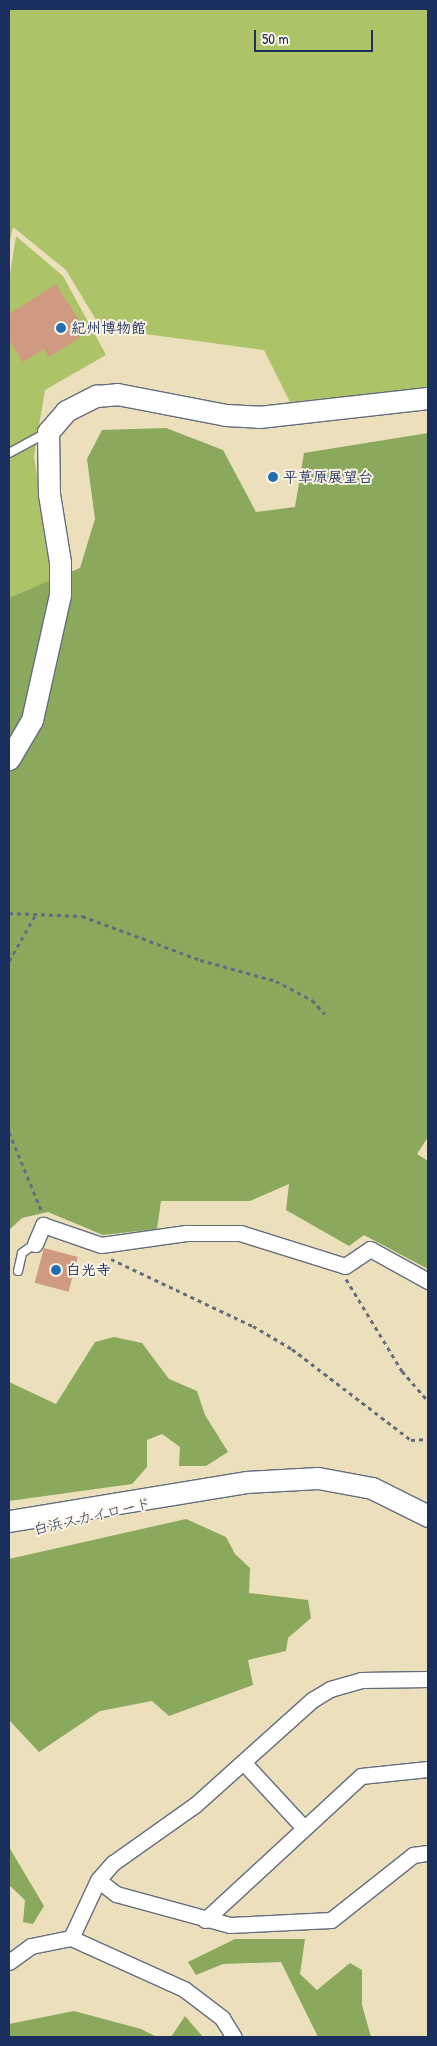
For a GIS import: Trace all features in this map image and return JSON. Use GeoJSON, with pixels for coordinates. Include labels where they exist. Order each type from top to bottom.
{"type":"FeatureCollection","features":[{"type":"Feature","properties":{"kind":"street"},"geometry":{"type":"LineString","coordinates":[[9,759],[32,720],[60,595],[60,562],[49,494],[48,432],[78,402],[117,394],[226,415],[259,417],[428,398]]}},
{"type":"Feature","properties":{"kind":"street"},"geometry":{"type":"LineString","coordinates":[[35,1244],[43,1225],[101,1245],[186,1234],[240,1233],[345,1266],[370,1249],[428,1281]]}},
{"type":"Feature","properties":{"kind":"street","name":"白浜スカイロード"},"geometry":{"type":"LineString","coordinates":[[9,1535],[175,1496],[246,1482],[342,1480],[404,1502],[428,1516]]}},
{"type":"Feature","properties":{"kind":"street","name":"白浜スカイロード"},"geometry":{"type":"LineString","coordinates":[[9,1521],[175,1496]]}},
{"type":"Feature","properties":{"kind":"street"},"geometry":{"type":"LineString","coordinates":[[71,1938],[98,1880],[244,1763],[287,1720],[330,1689],[381,1678],[428,1679]]}},
{"type":"Feature","properties":{"kind":"street"},"geometry":{"type":"LineString","coordinates":[[244,1763],[304,1828]]}},
{"type":"Feature","properties":{"kind":"street"},"geometry":{"type":"LineString","coordinates":[[205,1920],[361,1776],[428,1769]]}},
{"type":"Feature","properties":{"kind":"street"},"geometry":{"type":"LineString","coordinates":[[98,1880],[116,1894],[205,1920],[230,1925],[332,1920],[413,1855],[428,1853]]}},
{"type":"Feature","properties":{"kind":"street"},"geometry":{"type":"LineString","coordinates":[[9,1962],[32,1946],[71,1938],[184,1988],[222,2018],[234,2037]]}},
{"type":"Feature","properties":{"kind":"lane"},"geometry":{"type":"LineString","coordinates":[[9,453],[48,432]]}},
{"type":"Feature","properties":{"kind":"lane"},"geometry":{"type":"LineString","coordinates":[[18,1272],[22,1254],[35,1244]]}},
{"type":"Feature","properties":{"kind":"path"},"geometry":{"type":"LineString","coordinates":[[9,913],[82,916],[200,960],[276,981],[312,1000],[325,1014]]}},
{"type":"Feature","properties":{"kind":"path"},"geometry":{"type":"LineString","coordinates":[[9,961],[36,914]]}},
{"type":"Feature","properties":{"kind":"path"},"geometry":{"type":"LineString","coordinates":[[9,1132],[33,1190]]}},
{"type":"Feature","properties":{"kind":"path"},"geometry":{"type":"LineString","coordinates":[[104,1257],[253,1326],[292,1350],[411,1440],[428,1439]]}},
{"type":"Feature","properties":{"kind":"path"},"geometry":{"type":"LineString","coordinates":[[345,1266],[346,1279],[364,1312],[402,1371],[428,1400]]}},
{"type":"Feature","properties":{"kind":"green space"},"geometry":{"type":"Polygon","coordinates":[[[9,9],[428,9],[428,389],[290,402],[264,350],[101,328],[66,270],[13,227],[9,246],[9,9]]]}},
{"type":"Feature","properties":{"kind":"green space"},"geometry":{"type":"Polygon","coordinates":[[[16,236],[63,276],[106,355],[45,390],[34,456],[53,586],[9,743],[9,281],[16,236]]]}},
{"type":"Feature","properties":{"kind":"green space"},"geometry":{"type":"Polygon","coordinates":[[[166,428],[223,450],[256,512],[295,507],[304,453],[428,433],[428,1137],[417,1154],[428,1161],[428,1269],[364,1235],[349,1246],[286,1210],[289,1184],[250,1201],[161,1201],[157,1229],[103,1235],[48,1212],[22,1218],[9,1230],[9,598],[80,568],[95,519],[87,459],[102,430],[166,428]]]}},
{"type":"Feature","properties":{"kind":"green space"},"geometry":{"type":"Polygon","coordinates":[[[114,1337],[142,1343],[169,1379],[197,1391],[205,1415],[228,1452],[206,1466],[179,1466],[180,1447],[162,1434],[147,1440],[147,1467],[132,1484],[9,1501],[9,1382],[56,1404],[95,1342],[114,1337]]]}},
{"type":"Feature","properties":{"kind":"green space"},"geometry":{"type":"Polygon","coordinates":[[[186,1519],[226,1537],[235,1554],[250,1568],[249,1593],[308,1600],[311,1618],[288,1638],[286,1651],[248,1660],[253,1685],[169,1716],[152,1701],[100,1711],[39,1752],[9,1720],[9,1559],[186,1519]]]}},
{"type":"Feature","properties":{"kind":"green space"},"geometry":{"type":"Polygon","coordinates":[[[9,1847],[44,1906],[33,1924],[23,1922],[25,1900],[9,1885],[9,1847]]]}},
{"type":"Feature","properties":{"kind":"green space"},"geometry":{"type":"Polygon","coordinates":[[[235,1939],[305,1939],[300,1974],[317,1990],[350,1963],[362,1970],[362,2005],[371,2037],[318,2037],[281,1962],[223,1964],[196,1975],[188,1962],[235,1939]]]}},
{"type":"Feature","properties":{"kind":"green space"},"geometry":{"type":"Polygon","coordinates":[[[74,2011],[141,2029],[157,2037],[9,2037],[9,2024],[74,2011]]]}},
{"type":"Feature","properties":{"kind":"green space"},"geometry":{"type":"Polygon","coordinates":[[[185,2016],[203,2037],[171,2037],[185,2016]]]}},
{"type":"Feature","properties":{"kind":"building"},"geometry":{"type":"Polygon","coordinates":[[[56,284],[87,333],[49,357],[44,349],[23,362],[9,340],[9,314],[56,284]]]}},
{"type":"Feature","properties":{"kind":"building","name":"白光寺"},"geometry":{"type":"Polygon","coordinates":[[[44,1248],[78,1257],[68,1292],[35,1283],[44,1248]]]}},
{"type":"Feature","properties":{"kind":"place","name":"紀州博物館"},"geometry":{"type":"Point","coordinates":[61,328]}},
{"type":"Feature","properties":{"kind":"place","name":"平草原展望台"},"geometry":{"type":"Point","coordinates":[273,477]}},
{"type":"Feature","properties":{"kind":"place","name":"白光寺"},"geometry":{"type":"Point","coordinates":[56,1270]}}]}
